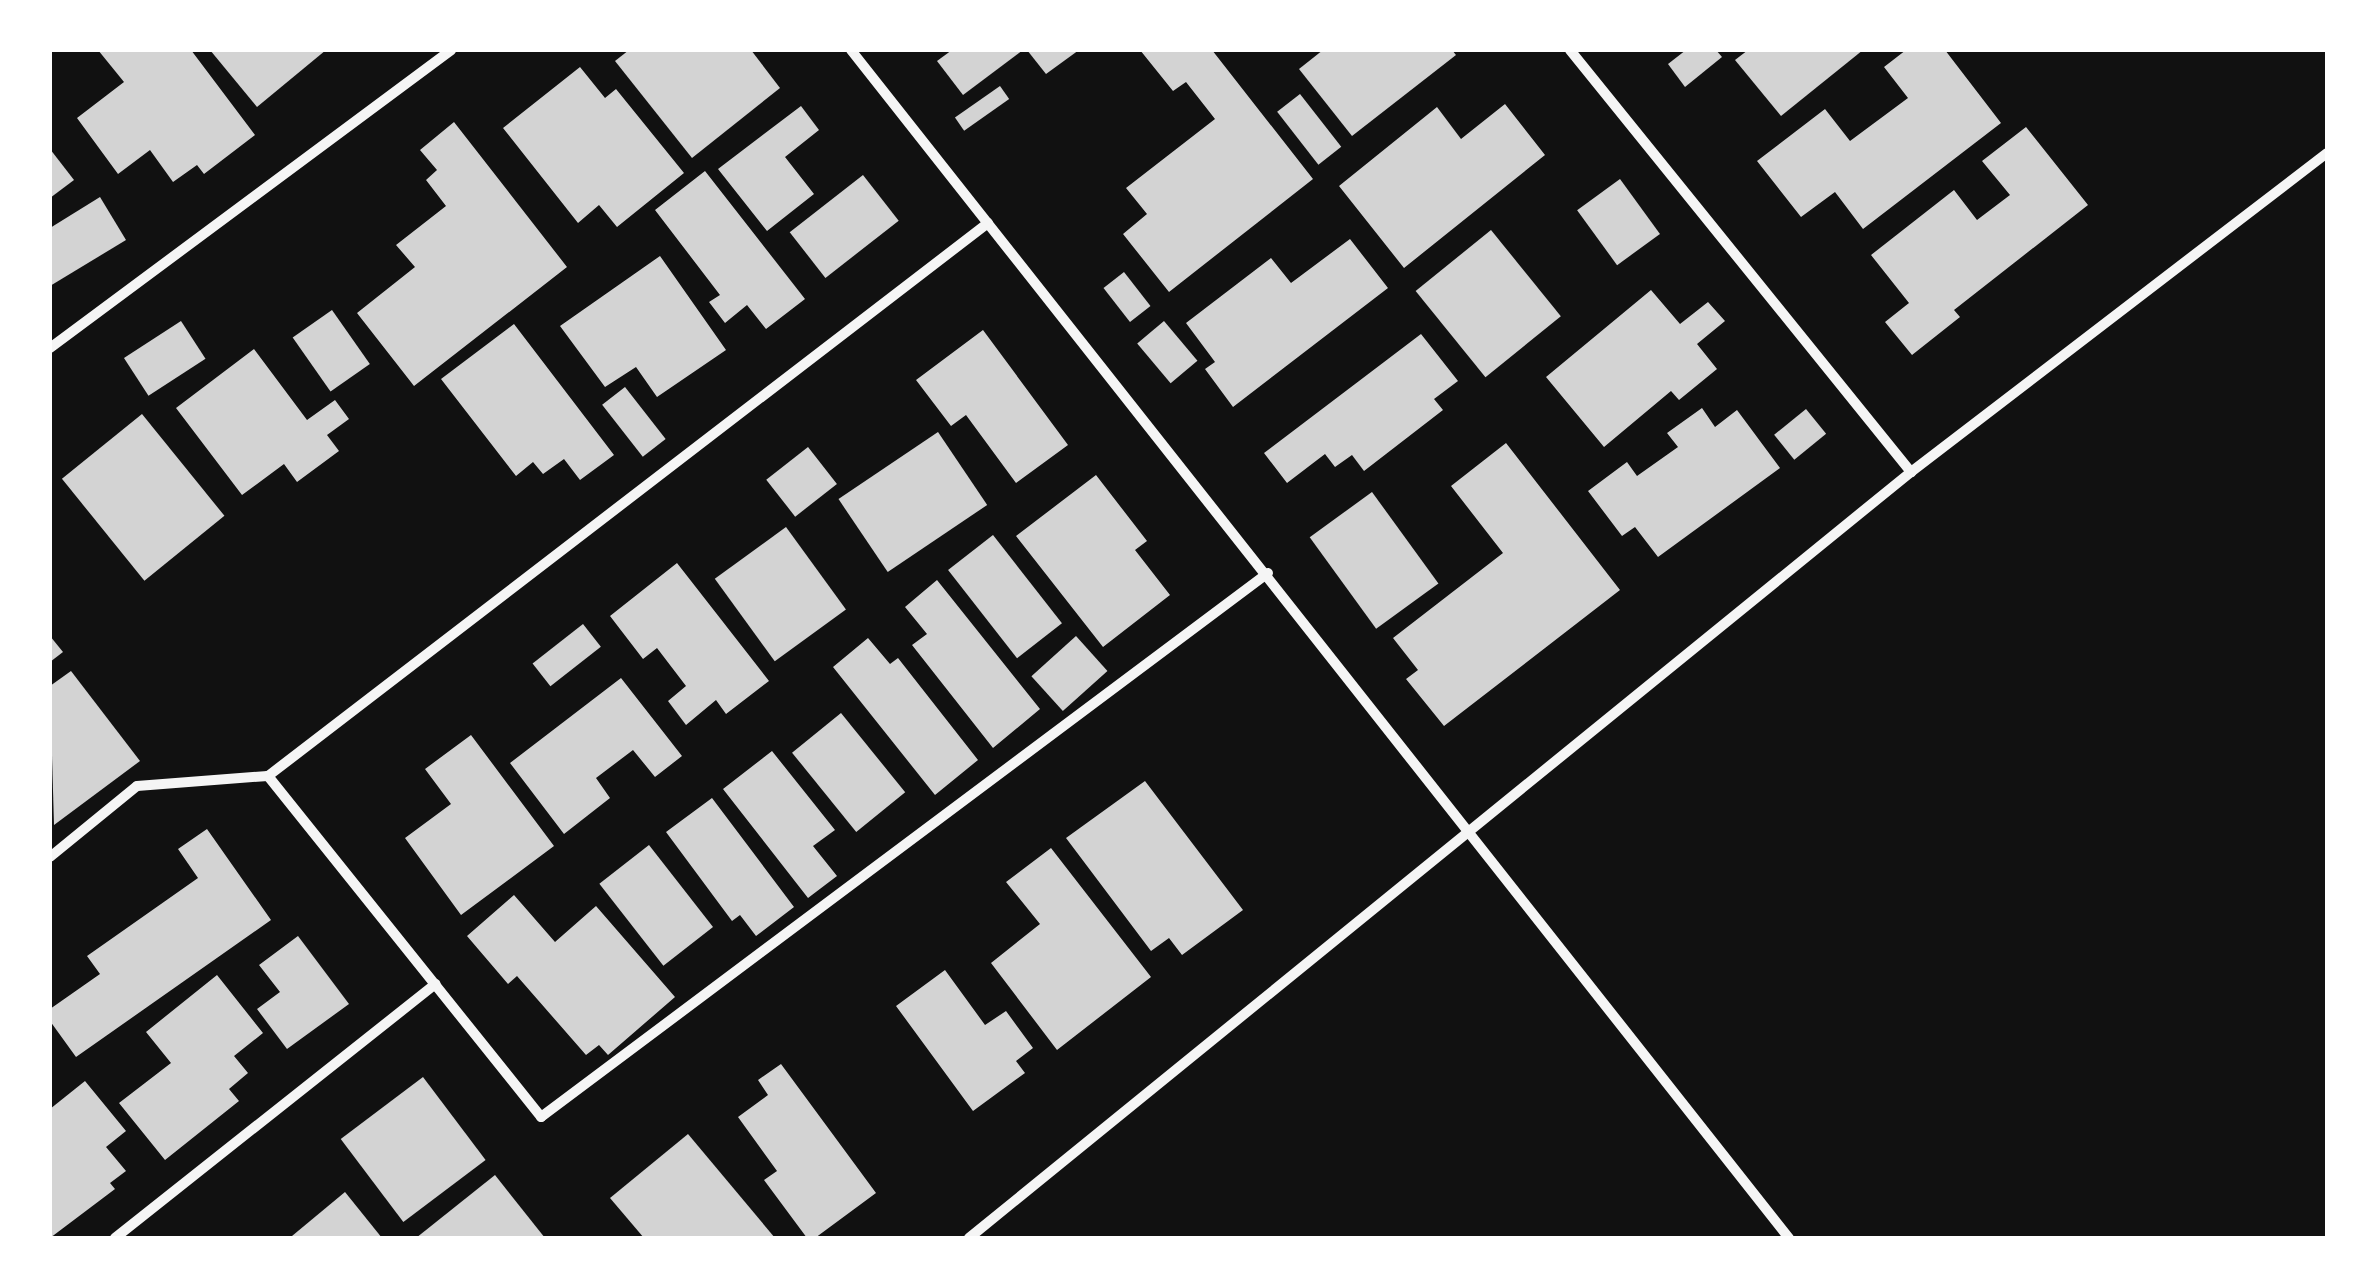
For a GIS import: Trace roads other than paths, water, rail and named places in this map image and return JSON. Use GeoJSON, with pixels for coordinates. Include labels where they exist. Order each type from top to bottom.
{"type":"FeatureCollection","features":[{"type":"Feature","properties":{"kind":"street"},"geometry":{"type":"LineString","coordinates":[[50,348],[451,50]]}},
{"type":"Feature","properties":{"kind":"street"},"geometry":{"type":"LineString","coordinates":[[851,50],[1268,573],[1465,832],[1789,1238]]}},
{"type":"Feature","properties":{"kind":"street"},"geometry":{"type":"LineString","coordinates":[[1570,50],[1911,472]]}},
{"type":"Feature","properties":{"kind":"street"},"geometry":{"type":"LineString","coordinates":[[969,1238],[1911,472],[2327,153]]}},
{"type":"Feature","properties":{"kind":"street"},"geometry":{"type":"LineString","coordinates":[[50,857],[137,786],[268,776],[988,222]]}},
{"type":"Feature","properties":{"kind":"street"},"geometry":{"type":"LineString","coordinates":[[268,776],[540,1117],[1268,573]]}},
{"type":"Feature","properties":{"kind":"street"},"geometry":{"type":"LineString","coordinates":[[115,1238],[434,984]]}}]}
